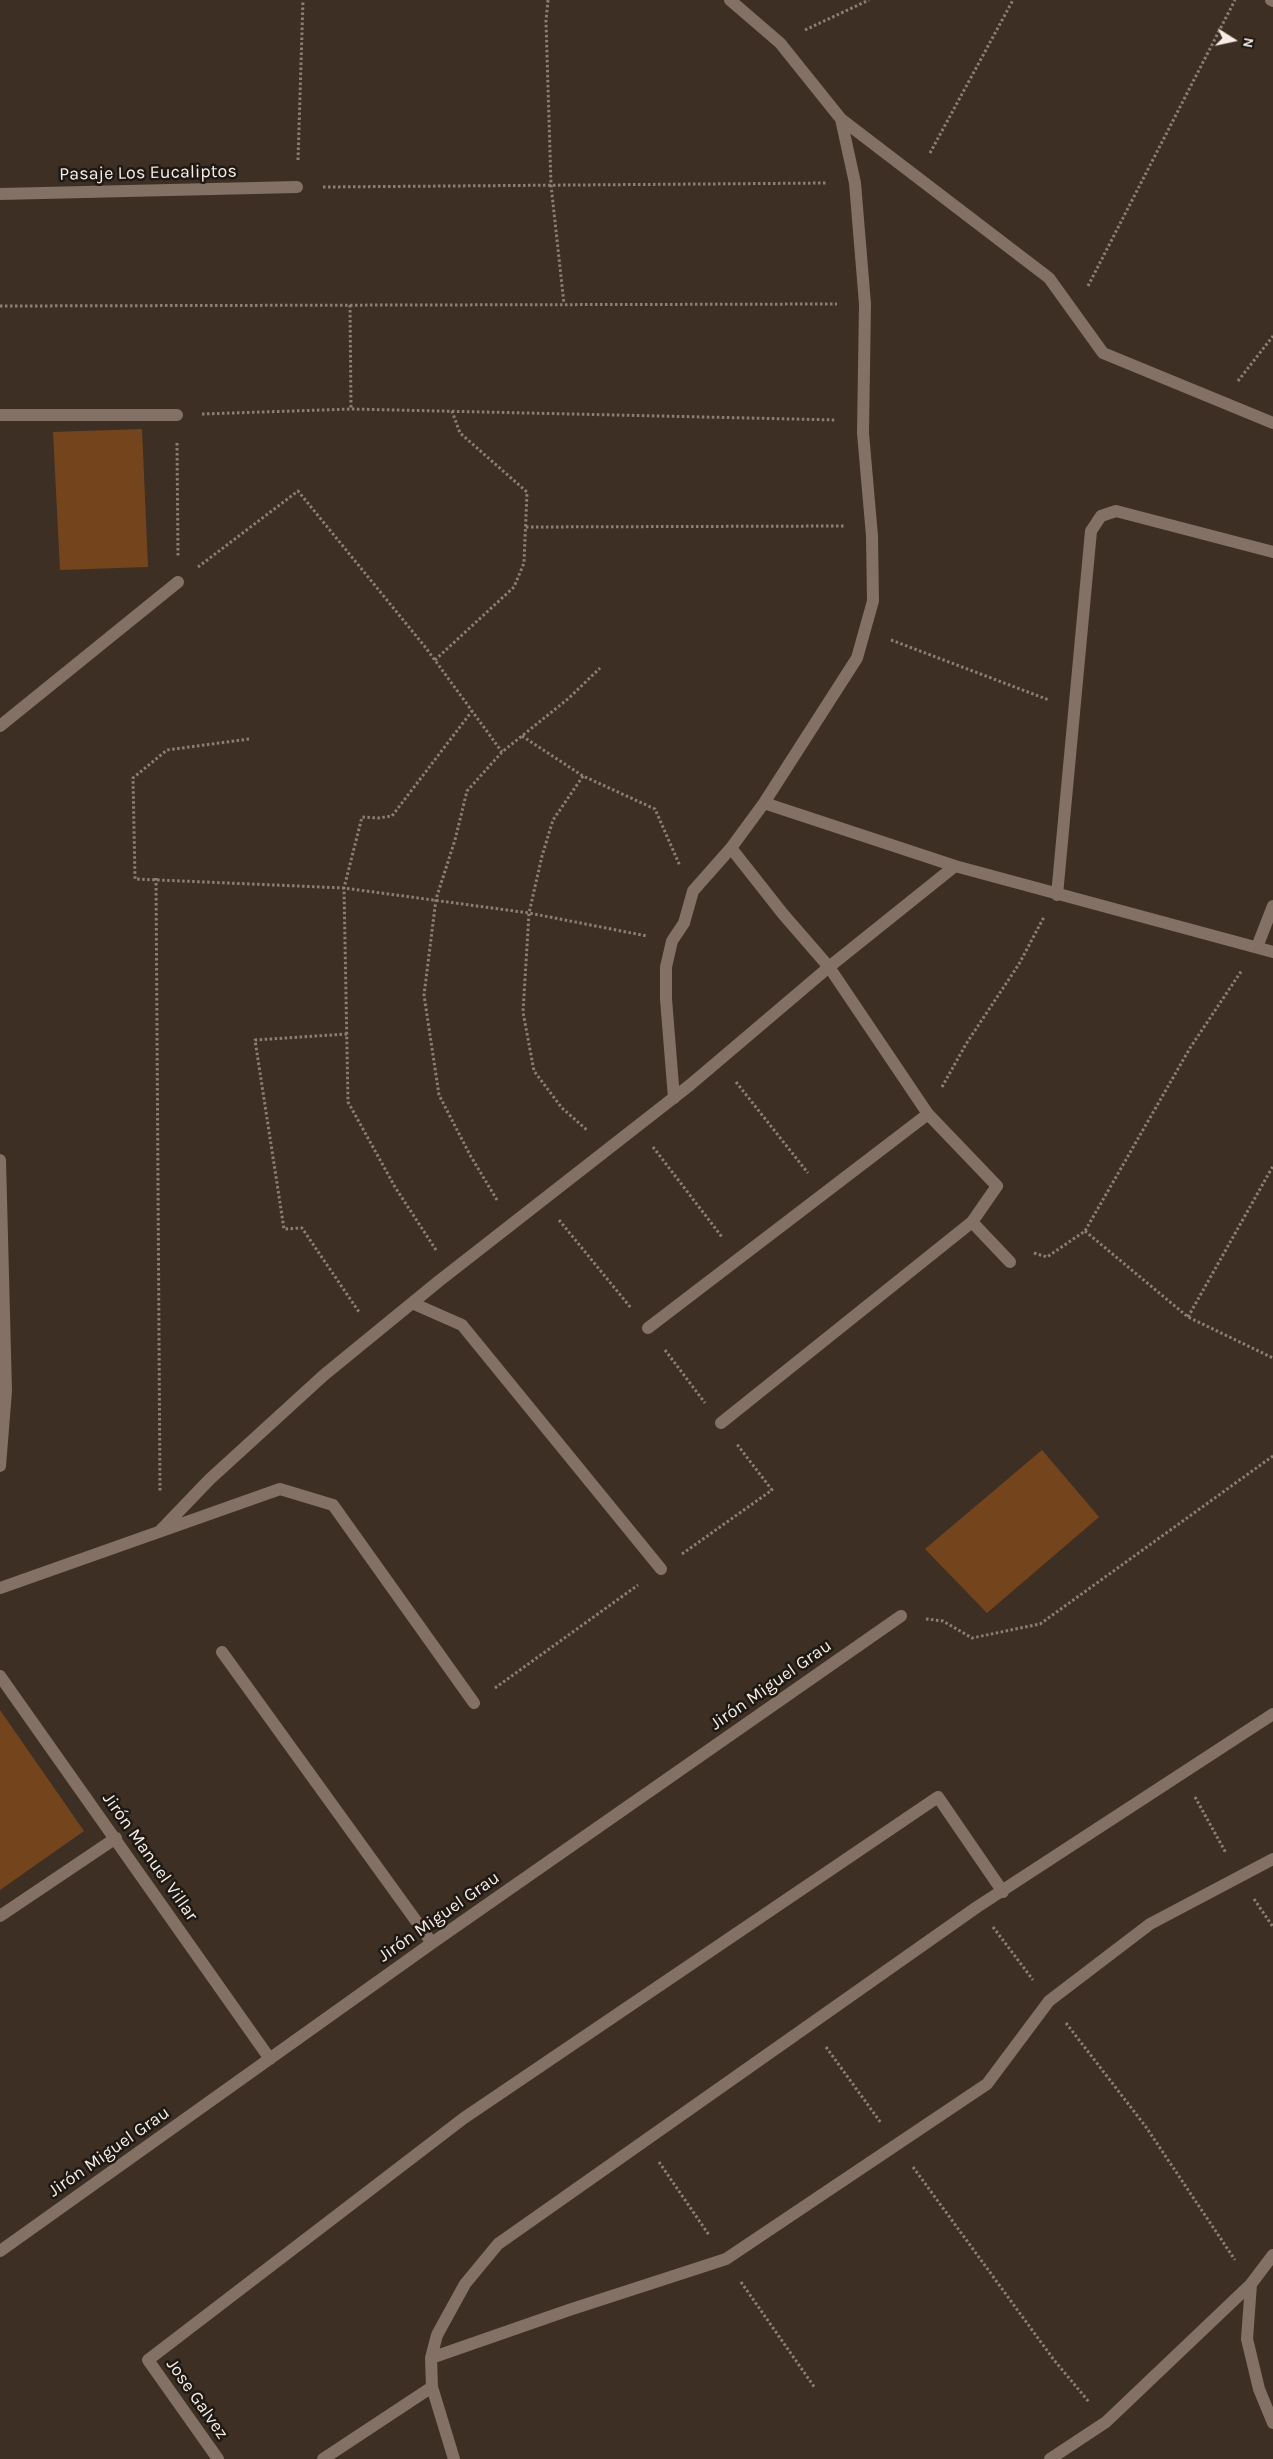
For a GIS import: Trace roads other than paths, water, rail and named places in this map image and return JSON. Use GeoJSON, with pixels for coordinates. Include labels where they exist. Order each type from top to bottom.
{"type":"FeatureCollection","features":[{"type":"Feature","properties":{"kind":"street"},"geometry":{"type":"LineString","coordinates":[[730,0],[780,42],[841,119],[1049,278],[1103,353],[1273,423]]}},
{"type":"Feature","properties":{"kind":"street"},"geometry":{"type":"LineString","coordinates":[[674,1098],[666,999],[666,967],[672,941],[684,922],[693,891],[731,848],[764,803],[857,658],[873,601],[871,526],[863,421],[865,304],[855,183],[841,119]]}},
{"type":"Feature","properties":{"kind":"street","name":"Pasaje Los Eucaliptos"},"geometry":{"type":"LineString","coordinates":[[0,194],[297,187]]}},
{"type":"Feature","properties":{"kind":"street"},"geometry":{"type":"LineString","coordinates":[[0,415],[177,415]]}},
{"type":"Feature","properties":{"kind":"street"},"geometry":{"type":"LineString","coordinates":[[1057,895],[1091,531],[1101,516],[1116,511],[1273,552]]}},
{"type":"Feature","properties":{"kind":"street"},"geometry":{"type":"LineString","coordinates":[[0,726],[178,582]]}},
{"type":"Feature","properties":{"kind":"street"},"geometry":{"type":"LineString","coordinates":[[764,803],[956,866],[1057,895],[1273,952]]}},
{"type":"Feature","properties":{"kind":"street"},"geometry":{"type":"LineString","coordinates":[[721,1423],[972,1222],[997,1186],[928,1114],[829,967],[783,914],[731,848]]}},
{"type":"Feature","properties":{"kind":"street"},"geometry":{"type":"LineString","coordinates":[[160,1532],[210,1479],[324,1375],[374,1333],[674,1098],[829,967],[956,866]]}},
{"type":"Feature","properties":{"kind":"street"},"geometry":{"type":"LineString","coordinates":[[1258,947],[1273,906]]}},
{"type":"Feature","properties":{"kind":"street"},"geometry":{"type":"LineString","coordinates":[[648,1328],[928,1114]]}},
{"type":"Feature","properties":{"kind":"street"},"geometry":{"type":"LineString","coordinates":[[0,1160],[6,1391],[0,1466]]}},
{"type":"Feature","properties":{"kind":"street"},"geometry":{"type":"LineString","coordinates":[[972,1222],[1010,1262]]}},
{"type":"Feature","properties":{"kind":"street"},"geometry":{"type":"LineString","coordinates":[[412,1303],[462,1325],[661,1569]]}},
{"type":"Feature","properties":{"kind":"street"},"geometry":{"type":"LineString","coordinates":[[0,1341],[3,1327]]}},
{"type":"Feature","properties":{"kind":"street"},"geometry":{"type":"LineString","coordinates":[[0,1588],[280,1489],[333,1505],[474,1703]]}},
{"type":"Feature","properties":{"kind":"street","name":"Jirón Miguel Grau"},"geometry":{"type":"LineString","coordinates":[[0,2250],[432,1943],[901,1616]]}},
{"type":"Feature","properties":{"kind":"street"},"geometry":{"type":"LineString","coordinates":[[222,1652],[432,1943]]}},
{"type":"Feature","properties":{"kind":"street","name":"Jirón Manuel Villar"},"geometry":{"type":"LineString","coordinates":[[0,1676],[270,2059]]}},
{"type":"Feature","properties":{"kind":"street"},"geometry":{"type":"LineString","coordinates":[[454,2459],[432,2387],[431,2358],[437,2335],[465,2284],[498,2244],[977,1907],[1003,1892],[1273,1714]]}},
{"type":"Feature","properties":{"kind":"street","name":"Jose Galvez"},"geometry":{"type":"LineString","coordinates":[[218,2459],[148,2360],[464,2118],[938,1797],[1003,1892]]}},
{"type":"Feature","properties":{"kind":"street"},"geometry":{"type":"LineString","coordinates":[[0,1916],[116,1838]]}},
{"type":"Feature","properties":{"kind":"street"},"geometry":{"type":"LineString","coordinates":[[431,2358],[726,2259],[987,2084],[1049,2001],[1150,1924],[1273,1859]]}},
{"type":"Feature","properties":{"kind":"street"},"geometry":{"type":"LineString","coordinates":[[1050,2459],[1106,2422],[1251,2284],[1273,2255]]}},
{"type":"Feature","properties":{"kind":"street"},"geometry":{"type":"LineString","coordinates":[[1251,2284],[1247,2339],[1259,2389],[1273,2423]]}},
{"type":"Feature","properties":{"kind":"street"},"geometry":{"type":"LineString","coordinates":[[323,2459],[432,2387]]}}]}
